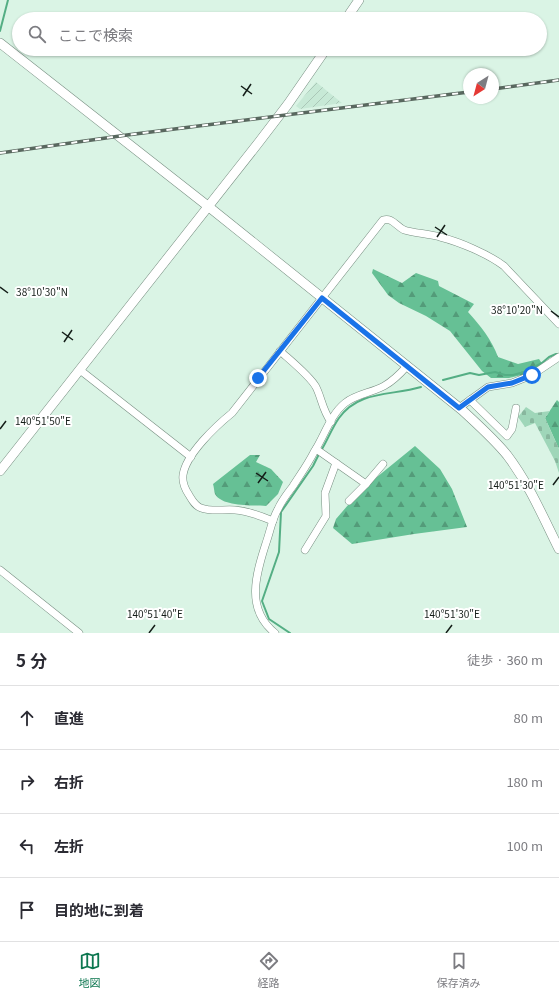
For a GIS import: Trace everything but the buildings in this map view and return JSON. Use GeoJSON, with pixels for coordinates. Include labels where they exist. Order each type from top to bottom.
{"type":"FeatureCollection","features":[{"type":"Feature","properties":{"kind":"street"},"geometry":{"type":"LineString","coordinates":[[351,12],[359,0]]}},
{"type":"Feature","properties":{"kind":"street"},"geometry":{"type":"LineString","coordinates":[[1,44],[12,53]]}},
{"type":"Feature","properties":{"kind":"street"},"geometry":{"type":"LineString","coordinates":[[16,56],[208,206],[459,408],[498,446],[522,477],[538,505],[559,549]]}},
{"type":"Feature","properties":{"kind":"street"},"geometry":{"type":"LineString","coordinates":[[0,471],[288,104],[321,56]]}},
{"type":"Feature","properties":{"kind":"street"},"geometry":{"type":"LineString","coordinates":[[273,520],[247,512],[235,510],[209,510],[197,506],[189,495],[183,481],[185,468],[191,457],[214,428],[232,413],[383,220],[388,219],[404,230],[442,237],[480,252],[497,261],[504,266],[559,324]]}},
{"type":"Feature","properties":{"kind":"street"},"geometry":{"type":"LineString","coordinates":[[280,351],[311,380],[316,387],[324,412],[330,422]]}},
{"type":"Feature","properties":{"kind":"street"},"geometry":{"type":"LineString","coordinates":[[459,408],[488,387],[512,383],[532,375],[559,357]]}},
{"type":"Feature","properties":{"kind":"street"},"geometry":{"type":"LineString","coordinates":[[276,633],[262,618],[258,607],[255,581],[278,507],[316,449],[330,422],[344,404],[356,396],[383,386],[399,375],[406,366]]}},
{"type":"Feature","properties":{"kind":"street"},"geometry":{"type":"LineString","coordinates":[[80,370],[191,457]]}},
{"type":"Feature","properties":{"kind":"street"},"geometry":{"type":"LineString","coordinates":[[470,400],[507,436]]}},
{"type":"Feature","properties":{"kind":"street"},"geometry":{"type":"LineString","coordinates":[[498,446],[512,429],[516,408]]}},
{"type":"Feature","properties":{"kind":"street"},"geometry":{"type":"LineString","coordinates":[[316,449],[366,484]]}},
{"type":"Feature","properties":{"kind":"street"},"geometry":{"type":"LineString","coordinates":[[305,550],[326,516],[327,513],[324,499],[325,493],[336,463]]}},
{"type":"Feature","properties":{"kind":"street"},"geometry":{"type":"LineString","coordinates":[[349,502],[383,464]]}},
{"type":"Feature","properties":{"kind":"street"},"geometry":{"type":"LineString","coordinates":[[0,570],[79,633]]}},
{"type":"Feature","properties":{"kind":"shaded area"},"geometry":{"type":"Polygon","coordinates":[[[316,82],[342,103],[300,109],[296,106],[316,82]]]}},
{"type":"Feature","properties":{"kind":"green space"},"geometry":{"type":"Polygon","coordinates":[[[373,269],[402,283],[416,273],[438,281],[439,286],[474,304],[468,312],[485,333],[498,357],[518,364],[539,359],[543,365],[526,374],[509,378],[491,378],[482,371],[450,331],[426,316],[399,303],[388,295],[372,273],[373,269]]]}},
{"type":"Feature","properties":{"kind":"green space"},"geometry":{"type":"Polygon","coordinates":[[[557,400],[559,402],[559,449],[545,418],[557,400]]]}},
{"type":"Feature","properties":{"kind":"green space"},"geometry":{"type":"Polygon","coordinates":[[[526,407],[535,413],[550,411],[545,418],[559,449],[559,473],[555,461],[535,423],[525,427],[518,417],[526,407]]]}},
{"type":"Feature","properties":{"kind":"green space"},"geometry":{"type":"Polygon","coordinates":[[[415,446],[440,469],[452,489],[467,527],[352,544],[333,528],[336,519],[361,490],[415,446]]]}},
{"type":"Feature","properties":{"kind":"green space"},"geometry":{"type":"Polygon","coordinates":[[[250,455],[260,455],[256,462],[271,469],[283,482],[278,494],[266,506],[231,503],[224,501],[215,494],[213,484],[250,455]]]}},
{"type":"Feature","properties":{"kind":"waterway"},"geometry":{"type":"LineString","coordinates":[[0,31],[8,0]]}},
{"type":"Feature","properties":{"kind":"waterway"},"geometry":{"type":"LineString","coordinates":[[443,380],[470,373],[479,375],[495,372],[505,375],[513,375],[524,372],[542,363],[549,357],[559,354]]}},
{"type":"Feature","properties":{"kind":"waterway"},"geometry":{"type":"LineString","coordinates":[[322,449],[339,418],[347,409],[356,403],[376,395],[421,387]]}},
{"type":"Feature","properties":{"kind":"waterway"},"geometry":{"type":"LineString","coordinates":[[290,633],[269,619],[262,601],[279,552],[281,512],[313,466],[319,454]]}},
{"type":"Feature","properties":{"kind":"railway"},"geometry":{"type":"LineString","coordinates":[[499,88],[559,80]]}},
{"type":"Feature","properties":{"kind":"railway"},"geometry":{"type":"LineString","coordinates":[[0,153],[127,135],[463,93]]}},
{"type":"Feature","properties":{"kind":"route"},"geometry":{"type":"LineString","coordinates":[[258,378],[322,298],[459,408],[488,387],[512,383],[532,375]]}}]}
